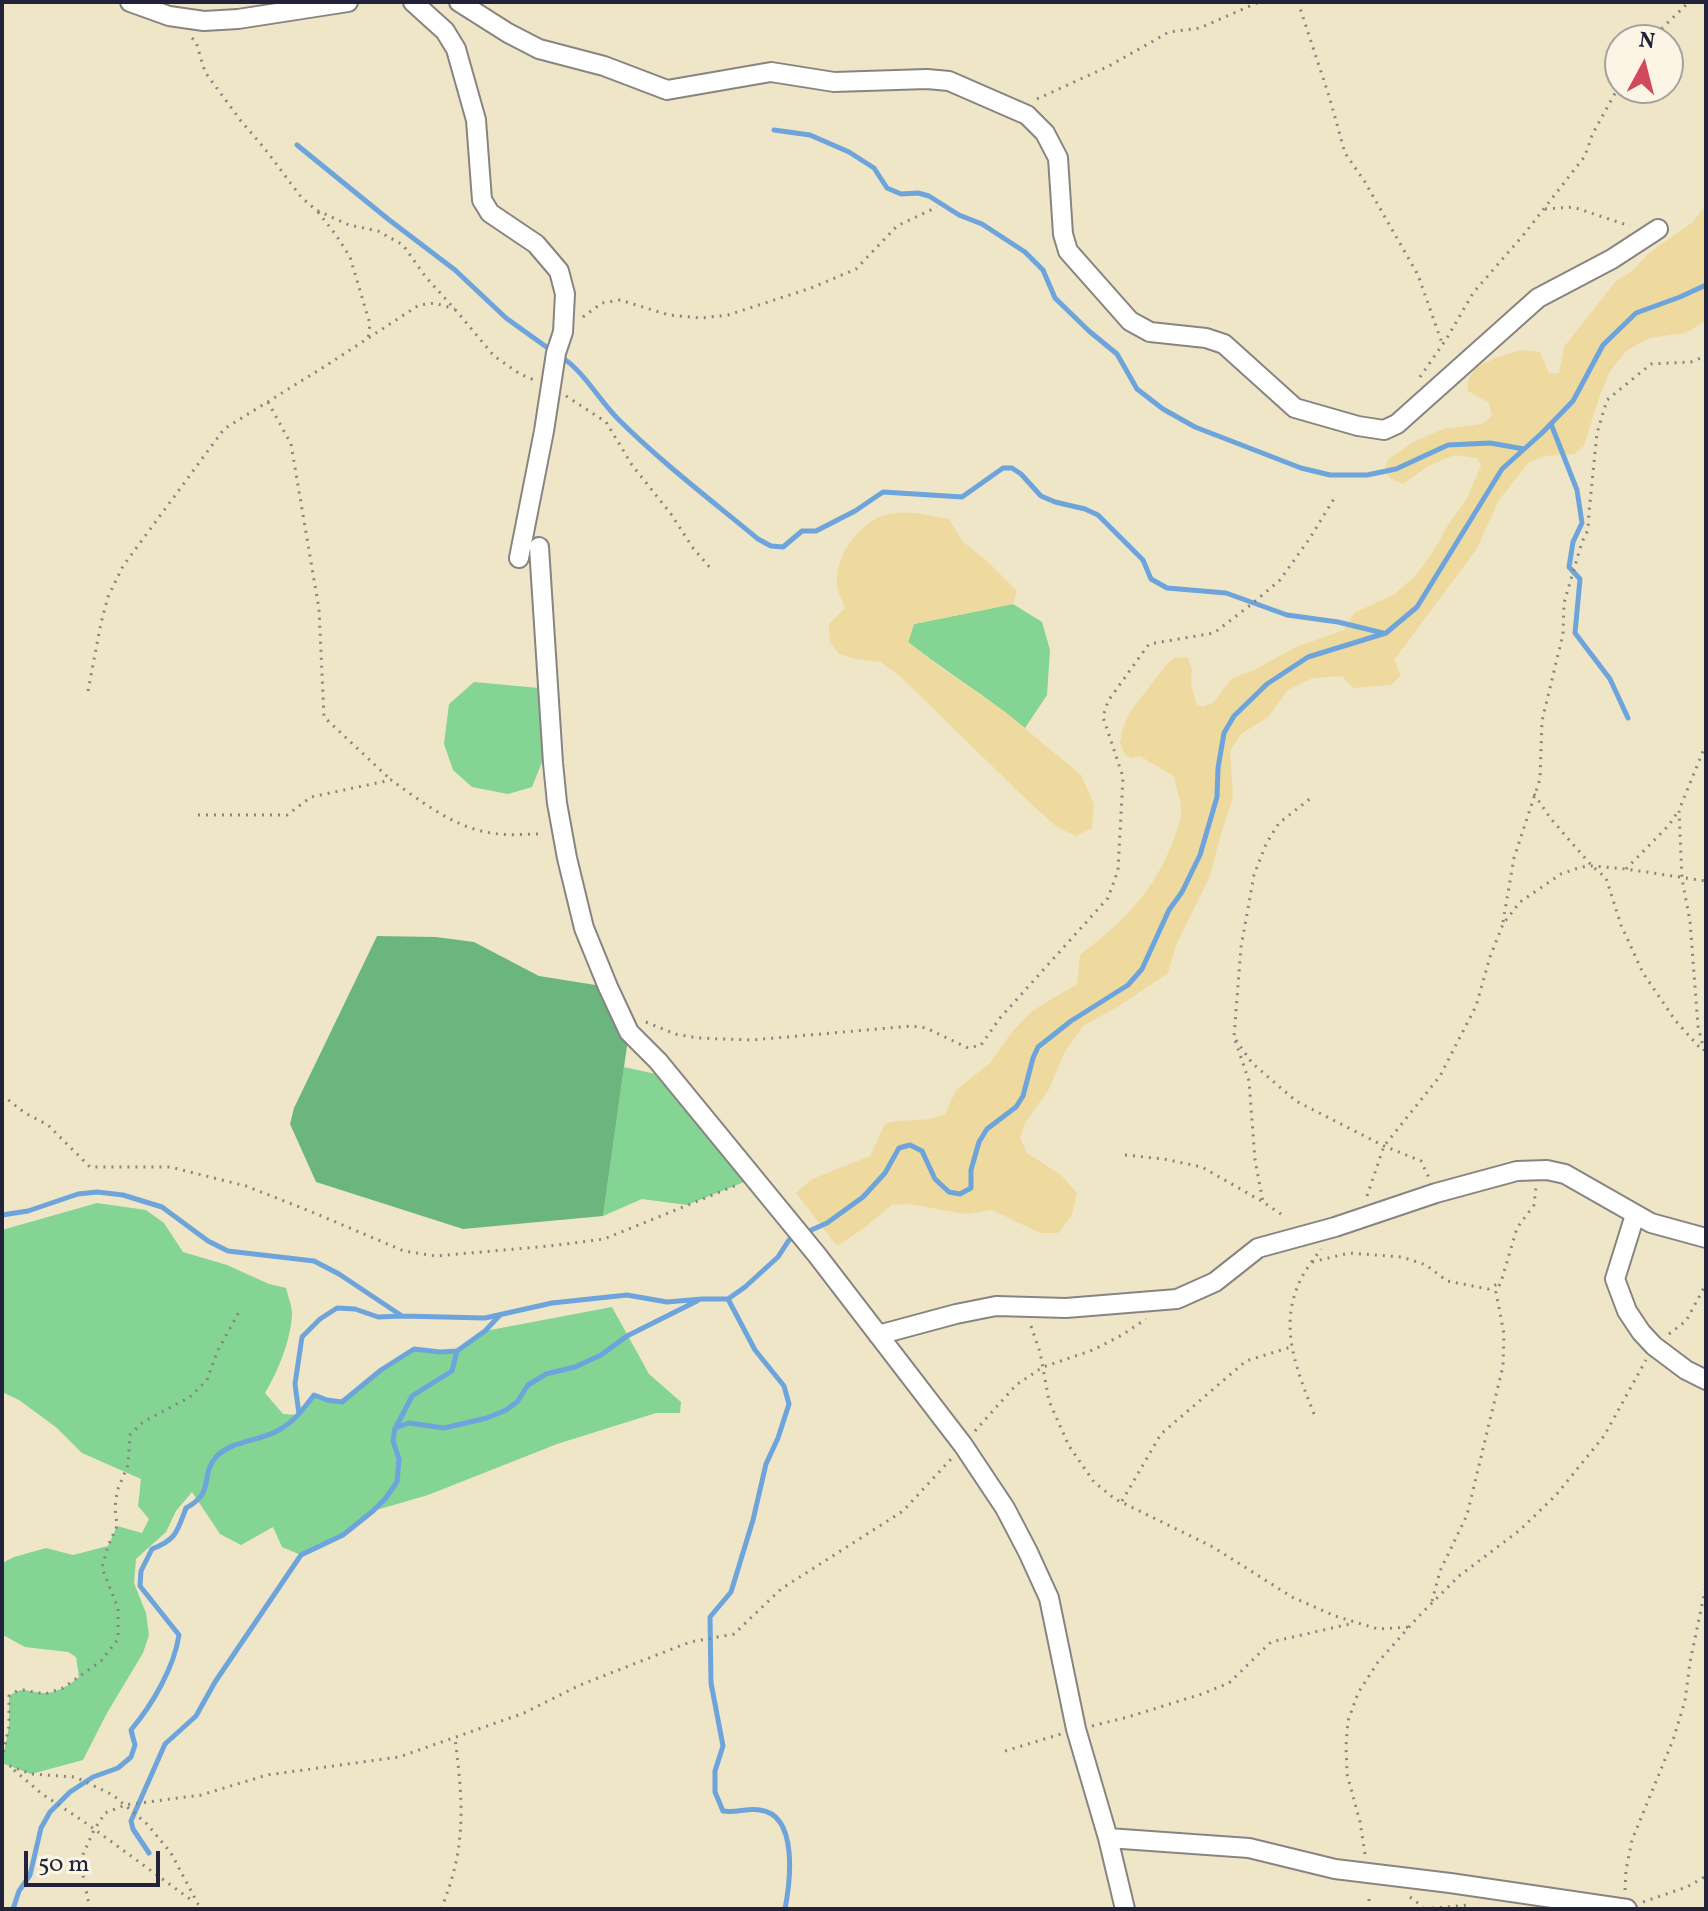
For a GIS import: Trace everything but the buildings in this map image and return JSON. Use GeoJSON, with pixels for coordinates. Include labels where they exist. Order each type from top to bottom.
{"type":"FeatureCollection","features":[{"type":"Feature","properties":{"kind":"street"},"geometry":{"type":"LineString","coordinates":[[130,2],[169,16],[204,21],[238,19],[348,2]]}},
{"type":"Feature","properties":{"kind":"street"},"geometry":{"type":"LineString","coordinates":[[413,2],[445,31],[456,49],[476,120],[482,200],[490,213],[536,244],[559,271],[565,294],[563,332],[556,353],[519,558]]}},
{"type":"Feature","properties":{"kind":"street"},"geometry":{"type":"LineString","coordinates":[[459,2],[539,49],[604,66],[667,90],[771,72],[834,82],[927,79],[949,81],[1027,115],[1045,133],[1058,158],[1063,234],[1068,251],[1130,321],[1150,332],[1206,338],[1224,344],[1295,408],[1358,426],[1384,430],[1397,424],[1538,298],[1612,259],[1658,229]]}},
{"type":"Feature","properties":{"kind":"street"},"geometry":{"type":"LineString","coordinates":[[539,547],[553,763],[563,834],[584,928],[620,1012],[629,1032],[658,1061],[817,1255],[963,1445],[1005,1508],[1049,1598],[1076,1729],[1125,1909]]}},
{"type":"Feature","properties":{"kind":"street"},"geometry":{"type":"LineString","coordinates":[[878,1335],[996,1306],[1079,1308],[1177,1299],[1215,1282],[1258,1248],[1517,1171],[1565,1174],[1651,1223],[1706,1238]]}},
{"type":"Feature","properties":{"kind":"street"},"geometry":{"type":"LineString","coordinates":[[1635,1215],[1615,1279],[1627,1311],[1654,1346],[1686,1370],[1706,1380]]}},
{"type":"Feature","properties":{"kind":"street"},"geometry":{"type":"LineString","coordinates":[[1108,1838],[1249,1848],[1335,1869],[1626,1909]]}},
{"type":"Feature","properties":{"kind":"path"},"geometry":{"type":"LineString","coordinates":[[1015,110],[1109,66],[1169,32],[1200,28],[1259,2]]}},
{"type":"Feature","properties":{"kind":"path"},"geometry":{"type":"LineString","coordinates":[[1298,2],[1345,153],[1418,275],[1443,345]]}},
{"type":"Feature","properties":{"kind":"path"},"geometry":{"type":"LineString","coordinates":[[1666,24],[1689,2]]}},
{"type":"Feature","properties":{"kind":"path"},"geometry":{"type":"LineString","coordinates":[[169,16],[196,42],[205,72],[301,197],[336,235],[350,257],[370,324],[368,339]]}},
{"type":"Feature","properties":{"kind":"path"},"geometry":{"type":"LineString","coordinates":[[1417,381],[1443,345],[1473,293],[1585,156],[1592,135],[1609,104]]}},
{"type":"Feature","properties":{"kind":"path"},"geometry":{"type":"LineString","coordinates":[[563,332],[602,303],[620,300],[669,315],[701,318],[728,315],[811,288],[856,269],[897,226],[937,207]]}},
{"type":"Feature","properties":{"kind":"path"},"geometry":{"type":"LineString","coordinates":[[1543,210],[1573,207],[1638,229],[1658,229]]}},
{"type":"Feature","properties":{"kind":"path"},"geometry":{"type":"LineString","coordinates":[[316,210],[349,225],[378,231],[403,245],[425,276],[494,356],[520,374],[551,386],[606,422],[632,465],[712,570]]}},
{"type":"Feature","properties":{"kind":"path"},"geometry":{"type":"LineString","coordinates":[[88,691],[104,610],[123,566],[224,429],[419,305],[434,303],[455,309]]}},
{"type":"Feature","properties":{"kind":"path"},"geometry":{"type":"LineString","coordinates":[[1366,1199],[1384,1146],[1440,1076],[1476,1006],[1503,924],[1514,858],[1540,779],[1542,721],[1563,634],[1564,603],[1588,530],[1597,433],[1607,400],[1651,364],[1691,362],[1706,356]]}},
{"type":"Feature","properties":{"kind":"path"},"geometry":{"type":"LineString","coordinates":[[268,402],[291,444],[319,609],[324,717],[391,780],[435,810],[473,829],[493,834],[563,834]]}},
{"type":"Feature","properties":{"kind":"path"},"geometry":{"type":"LineString","coordinates":[[620,1012],[675,1034],[698,1038],[752,1040],[912,1026],[926,1028],[968,1048],[981,1045],[1000,1018],[1108,898],[1118,870],[1123,777],[1103,717],[1108,701],[1149,644],[1214,633],[1280,580],[1335,497]]}},
{"type":"Feature","properties":{"kind":"path"},"geometry":{"type":"LineString","coordinates":[[1626,869],[1669,825],[1679,810],[1706,744]]}},
{"type":"Feature","properties":{"kind":"path"},"geometry":{"type":"LineString","coordinates":[[198,815],[287,815],[311,797],[391,780]]}},
{"type":"Feature","properties":{"kind":"path"},"geometry":{"type":"LineString","coordinates":[[1534,794],[1551,819],[1606,878],[1621,925],[1643,973],[1675,1020],[1703,1051]]}},
{"type":"Feature","properties":{"kind":"path"},"geometry":{"type":"LineString","coordinates":[[1263,1202],[1255,1160],[1249,1081],[1234,1037],[1241,947],[1254,875],[1266,844],[1279,823],[1311,798]]}},
{"type":"Feature","properties":{"kind":"path"},"geometry":{"type":"LineString","coordinates":[[1679,810],[1682,879],[1690,921],[1698,1026],[1706,1058]]}},
{"type":"Feature","properties":{"kind":"path"},"geometry":{"type":"LineString","coordinates":[[1503,924],[1520,902],[1561,874],[1581,867],[1626,869],[1706,881]]}},
{"type":"Feature","properties":{"kind":"path"},"geometry":{"type":"LineString","coordinates":[[1234,1037],[1252,1063],[1296,1101],[1384,1146],[1421,1161],[1436,1193]]}},
{"type":"Feature","properties":{"kind":"path"},"geometry":{"type":"LineString","coordinates":[[2,1095],[25,1113],[48,1125],[90,1167],[170,1167],[246,1186],[404,1251],[436,1256],[604,1239],[753,1178]]}},
{"type":"Feature","properties":{"kind":"path"},"geometry":{"type":"LineString","coordinates":[[1125,1155],[1202,1167],[1281,1214]]}},
{"type":"Feature","properties":{"kind":"path"},"geometry":{"type":"LineString","coordinates":[[1431,1604],[1440,1571],[1467,1515],[1503,1366],[1504,1334],[1496,1292],[1517,1228],[1534,1205],[1537,1171]]}},
{"type":"Feature","properties":{"kind":"path"},"geometry":{"type":"LineString","coordinates":[[1314,1414],[1291,1347],[1291,1308],[1300,1280],[1335,1227]]}},
{"type":"Feature","properties":{"kind":"path"},"geometry":{"type":"LineString","coordinates":[[1312,1262],[1349,1253],[1402,1257],[1426,1265],[1447,1281],[1488,1289],[1501,1282]]}},
{"type":"Feature","properties":{"kind":"path"},"geometry":{"type":"LineString","coordinates":[[1369,1909],[1368,1873],[1360,1822],[1347,1774],[1348,1721],[1358,1693],[1378,1662],[1459,1576],[1520,1530],[1556,1495],[1604,1436],[1654,1346],[1686,1321],[1706,1284]]}},
{"type":"Feature","properties":{"kind":"path"},"geometry":{"type":"LineString","coordinates":[[90,1909],[80,1861],[105,1813],[125,1805],[201,1795],[267,1775],[399,1757],[524,1713],[580,1685],[690,1642],[734,1634],[781,1589],[903,1511],[1016,1385],[1043,1367],[1093,1350],[1122,1335],[1177,1299]]}},
{"type":"Feature","properties":{"kind":"path"},"geometry":{"type":"LineString","coordinates":[[1024,1307],[1040,1352],[1049,1401],[1069,1446],[1094,1482],[1115,1499],[1213,1547],[1292,1597],[1354,1623],[1378,1629],[1410,1627]]}},
{"type":"Feature","properties":{"kind":"path"},"geometry":{"type":"LineString","coordinates":[[203,1909],[2,1762],[3,1745],[9,1726],[9,1696],[23,1690],[45,1694],[63,1688],[101,1661],[118,1639],[118,1608],[102,1568],[117,1526],[117,1491],[128,1465],[130,1435],[143,1422],[190,1397],[207,1380],[217,1352],[239,1312]]}},
{"type":"Feature","properties":{"kind":"path"},"geometry":{"type":"LineString","coordinates":[[1121,1502],[1161,1434],[1246,1361],[1291,1347]]}},
{"type":"Feature","properties":{"kind":"path"},"geometry":{"type":"LineString","coordinates":[[1706,1586],[1685,1701],[1673,1740],[1632,1840],[1626,1870],[1626,1909],[1687,1887],[1706,1876]]}},
{"type":"Feature","properties":{"kind":"path"},"geometry":{"type":"LineString","coordinates":[[1005,1751],[1202,1694],[1229,1683],[1271,1642],[1354,1623]]}},
{"type":"Feature","properties":{"kind":"path"},"geometry":{"type":"LineString","coordinates":[[441,1909],[452,1883],[460,1843],[462,1791],[455,1738]]}},
{"type":"Feature","properties":{"kind":"path"},"geometry":{"type":"LineString","coordinates":[[11,1768],[31,1774],[75,1777],[113,1795],[147,1824],[171,1853],[198,1904]]}},
{"type":"Feature","properties":{"kind":"green space"},"geometry":{"type":"Polygon","coordinates":[[[1013,604],[1042,622],[1050,650],[1047,695],[1025,728],[908,642],[914,624],[1013,604]]]}},
{"type":"Feature","properties":{"kind":"green space"},"geometry":{"type":"Polygon","coordinates":[[[474,682],[539,688],[556,703],[548,747],[532,787],[508,794],[472,787],[453,770],[444,744],[449,704],[474,682]]]}},
{"type":"Feature","properties":{"kind":"green space"},"geometry":{"type":"Polygon","coordinates":[[[377,936],[436,937],[474,942],[539,976],[608,987],[629,1032],[603,1216],[463,1229],[316,1182],[290,1124],[294,1108],[377,936]]]}},
{"type":"Feature","properties":{"kind":"green space"},"geometry":{"type":"Polygon","coordinates":[[[624,1067],[669,1077],[744,1182],[687,1205],[642,1199],[603,1216],[624,1067]]]}},
{"type":"Feature","properties":{"kind":"green space"},"geometry":{"type":"Polygon","coordinates":[[[97,1203],[146,1210],[164,1223],[183,1252],[286,1288],[292,1311],[289,1334],[279,1365],[265,1393],[283,1414],[299,1415],[314,1395],[342,1401],[414,1349],[456,1351],[485,1331],[612,1307],[649,1374],[681,1402],[680,1413],[656,1413],[557,1444],[428,1495],[373,1511],[343,1535],[301,1555],[282,1547],[273,1527],[241,1545],[220,1534],[192,1492],[176,1511],[166,1532],[136,1559],[134,1583],[146,1613],[149,1635],[143,1653],[83,1760],[31,1774],[2,1763],[9,1726],[9,1696],[22,1690],[52,1692],[79,1677],[76,1657],[68,1652],[25,1647],[3,1635],[2,1563],[46,1548],[73,1555],[108,1546],[117,1526],[142,1533],[149,1519],[138,1506],[141,1479],[82,1453],[57,1428],[19,1400],[2,1392],[2,1230],[97,1203]]]}},
{"type":"Feature","properties":{"kind":"sand"},"geometry":{"type":"Polygon","coordinates":[[[1706,205],[1706,321],[1685,333],[1649,338],[1626,351],[1610,371],[1584,446],[1574,454],[1544,456],[1528,463],[1499,500],[1476,550],[1394,660],[1401,675],[1391,685],[1353,688],[1342,676],[1313,678],[1288,690],[1268,717],[1241,734],[1230,751],[1233,797],[1210,876],[1176,945],[1168,973],[1083,1026],[1065,1051],[1049,1089],[1025,1123],[1020,1138],[1027,1153],[1061,1175],[1077,1193],[1072,1215],[1058,1233],[1040,1233],[992,1210],[965,1214],[909,1204],[892,1205],[837,1246],[796,1193],[812,1179],[870,1156],[885,1124],[931,1119],[945,1114],[956,1090],[990,1063],[1032,1011],[1077,984],[1080,955],[1124,917],[1157,874],[1180,820],[1181,804],[1175,777],[1140,756],[1132,758],[1125,755],[1120,743],[1130,712],[1166,665],[1174,658],[1187,657],[1192,669],[1191,685],[1197,705],[1203,707],[1214,702],[1231,679],[1296,647],[1344,630],[1354,613],[1395,594],[1416,575],[1433,552],[1466,500],[1481,466],[1477,458],[1455,455],[1430,465],[1403,484],[1391,479],[1384,471],[1388,460],[1413,442],[1443,429],[1482,424],[1492,416],[1489,403],[1468,391],[1468,381],[1475,368],[1521,350],[1540,352],[1549,373],[1559,373],[1564,347],[1616,281],[1693,222],[1706,205]]]}},
{"type":"Feature","properties":{"kind":"sand"},"geometry":{"type":"Polygon","coordinates":[[[892,513],[916,513],[949,519],[962,541],[1017,591],[1013,604],[914,624],[908,642],[1004,711],[1081,775],[1094,804],[1092,828],[1076,836],[1057,827],[902,678],[881,662],[839,654],[830,642],[829,624],[845,608],[837,587],[837,573],[850,542],[875,519],[892,513]]]}},
{"type":"Feature","properties":{"kind":"waterway"},"geometry":{"type":"LineString","coordinates":[[774,130],[810,135],[849,152],[874,168],[887,188],[901,194],[929,196],[959,215],[982,224],[1025,252],[1043,270],[1055,298],[1117,354],[1137,389],[1163,409],[1195,427],[1301,468],[1330,475],[1367,475],[1396,469],[1448,445],[1490,443],[1524,449]]}},
{"type":"Feature","properties":{"kind":"waterway"},"geometry":{"type":"LineString","coordinates":[[297,145],[455,270],[506,318],[552,351]]}},
{"type":"Feature","properties":{"kind":"waterway"},"geometry":{"type":"LineString","coordinates":[[2,1215],[28,1211],[78,1194],[97,1192],[123,1195],[162,1207],[208,1241],[228,1251],[314,1261],[402,1316],[485,1318],[552,1303],[627,1295],[667,1302],[728,1299],[778,1257],[789,1240],[827,1223],[863,1197],[885,1173],[899,1148],[910,1145],[922,1151],[935,1179],[949,1192],[960,1194],[971,1188],[971,1170],[979,1142],[987,1129],[1016,1107],[1023,1096],[1038,1047],[1071,1021],[1128,985],[1142,969],[1169,910],[1182,892],[1200,855],[1217,797],[1224,733],[1234,716],[1267,684],[1308,657],[1386,633],[1417,607],[1502,469],[1573,401],[1603,345],[1636,313],[1706,285]]}},
{"type":"Feature","properties":{"kind":"waterway"},"geometry":{"type":"LineString","coordinates":[[560,356],[576,369],[618,419],[651,450],[758,539],[771,546],[783,547],[802,531],[816,531],[883,492],[962,497],[1003,468],[1012,468],[1041,496],[1098,515],[1143,560],[1151,579],[1167,588],[1226,593],[1287,615],[1338,622],[1383,633]]}},
{"type":"Feature","properties":{"kind":"waterway"},"geometry":{"type":"LineString","coordinates":[[1551,424],[1577,490],[1582,523],[1573,542],[1569,567],[1580,579],[1575,633],[1610,679],[1628,718]]}},
{"type":"Feature","properties":{"kind":"waterway"},"geometry":{"type":"LineString","coordinates":[[728,1299],[755,1350],[784,1386],[789,1404],[766,1464],[731,1592],[710,1617],[711,1683],[723,1746],[715,1771],[715,1792],[723,1811],[760,1810],[772,1815],[781,1824],[790,1868],[785,1909]]}},
{"type":"Feature","properties":{"kind":"waterway"},"geometry":{"type":"LineString","coordinates":[[149,1853],[131,1821],[165,1744],[196,1716],[215,1682],[301,1555],[343,1535],[385,1499],[397,1482],[399,1459],[393,1441],[395,1428],[409,1423],[444,1428],[487,1418],[517,1402],[528,1385],[546,1374],[575,1367],[601,1355],[627,1336],[697,1301]]}},
{"type":"Feature","properties":{"kind":"waterway"},"geometry":{"type":"LineString","coordinates":[[299,1414],[295,1384],[302,1337],[320,1319],[337,1308],[355,1309],[378,1317],[402,1316]]}},
{"type":"Feature","properties":{"kind":"waterway"},"geometry":{"type":"LineString","coordinates":[[13,1909],[19,1891],[30,1875],[41,1828],[50,1812],[70,1792],[93,1777],[118,1768],[131,1757],[135,1745],[131,1730],[161,1686],[179,1635],[140,1586],[141,1571],[152,1549],[171,1538],[186,1508],[201,1496],[208,1471],[216,1457],[230,1447],[272,1434],[285,1426],[314,1395],[342,1402],[381,1370],[414,1349],[457,1351],[485,1331],[500,1315]]}},
{"type":"Feature","properties":{"kind":"waterway"},"geometry":{"type":"LineString","coordinates":[[396,1427],[412,1396],[452,1371],[457,1351]]}}]}
